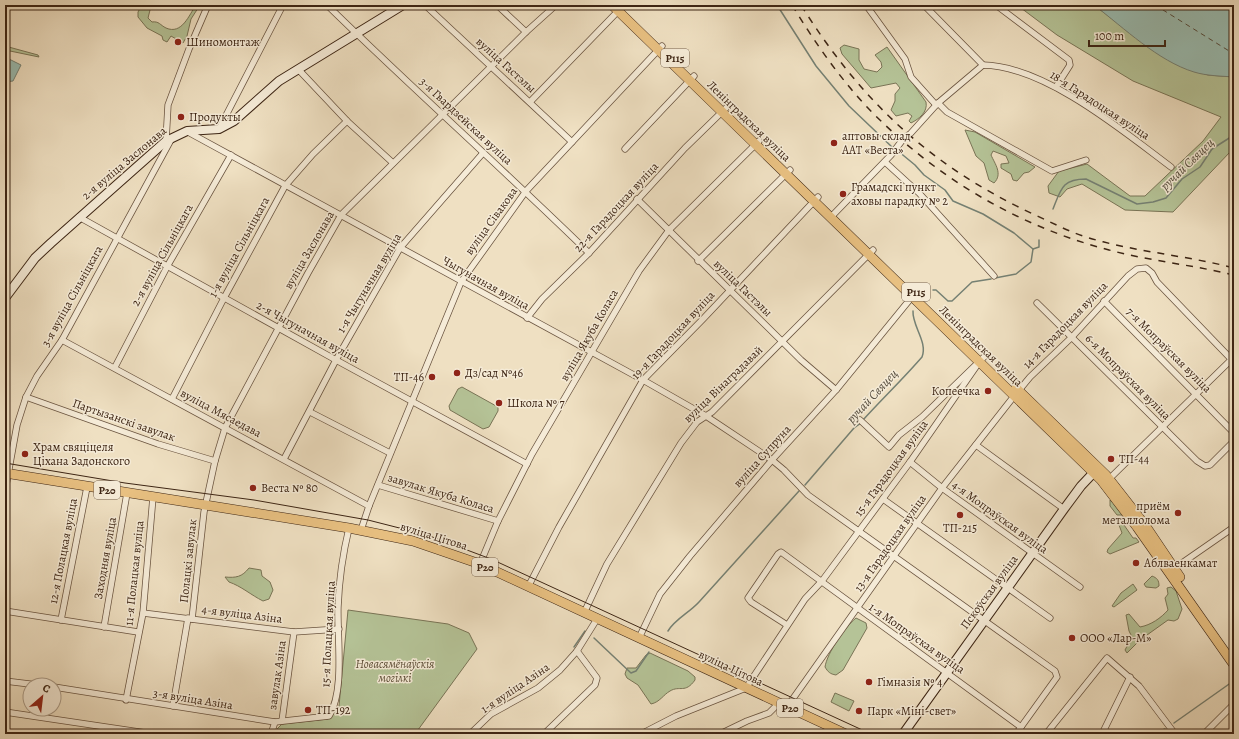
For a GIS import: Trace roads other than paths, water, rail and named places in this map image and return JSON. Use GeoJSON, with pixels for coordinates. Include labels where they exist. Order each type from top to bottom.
{"type":"FeatureCollection","features":[{"type":"Feature","properties":{"kind":"main road","name":"2-я вуліца Заслонава"},"geometry":{"type":"LineString","coordinates":[[5,298],[35,258],[79,216],[166,141],[187,131],[219,129],[234,122],[279,81],[403,5]]}},
{"type":"Feature","properties":{"kind":"main road","name":"Ленінградская вуліца"},"geometry":{"type":"LineString","coordinates":[[618,7],[1096,470],[1145,525],[1170,568],[1234,665]]}},
{"type":"Feature","properties":{"kind":"main road","name":"Пскоўская вуліца"},"geometry":{"type":"LineString","coordinates":[[903,734],[1064,509],[1096,470]]}},
{"type":"Feature","properties":{"kind":"main road","name":"вуліца Цітова"},"geometry":{"type":"LineString","coordinates":[[7,473],[361,530],[412,541],[480,564],[846,734]]}},
{"type":"Feature","properties":{"kind":"main road","name":"Ленінградская вуліца"},"geometry":{"type":"LineString","coordinates":[[1170,568],[1234,655]]}},
{"type":"Feature","properties":{"kind":"street"},"geometry":{"type":"LineString","coordinates":[[166,141],[168,105],[189,49],[208,5]]}},
{"type":"Feature","properties":{"kind":"street"},"geometry":{"type":"LineString","coordinates":[[219,129],[283,5]]}},
{"type":"Feature","properties":{"kind":"street","name":"3-я Гвардзейская вуліца"},"geometry":{"type":"LineString","coordinates":[[327,5],[442,116],[526,191],[589,253]]}},
{"type":"Feature","properties":{"kind":"street","name":"вуліца Гастэлы"},"geometry":{"type":"LineString","coordinates":[[425,5],[572,142]]}},
{"type":"Feature","properties":{"kind":"street"},"geometry":{"type":"LineString","coordinates":[[497,5],[526,32]]}},
{"type":"Feature","properties":{"kind":"street","name":"вуліца Заслонава"},"geometry":{"type":"LineString","coordinates":[[206,505],[215,461],[225,428],[277,327],[341,215],[526,32],[556,5]]}},
{"type":"Feature","properties":{"kind":"street"},"geometry":{"type":"LineString","coordinates":[[866,5],[905,59],[911,77],[937,104],[947,112],[1052,171],[1086,160]]}},
{"type":"Feature","properties":{"kind":"street"},"geometry":{"type":"LineString","coordinates":[[833,215],[937,104],[983,65],[924,5]]}},
{"type":"Feature","properties":{"kind":"street"},"geometry":{"type":"LineString","coordinates":[[996,5],[1069,60],[1070,64],[1056,87]]}},
{"type":"Feature","properties":{"kind":"street"},"geometry":{"type":"LineString","coordinates":[[530,102],[618,7]]}},
{"type":"Feature","properties":{"kind":"street","name":"вуліца Сівакова"},"geometry":{"type":"LineString","coordinates":[[361,530],[390,453],[461,282],[526,191],[661,48]]}},
{"type":"Feature","properties":{"kind":"street","name":"18-я Гарадоцкая вуліца"},"geometry":{"type":"LineString","coordinates":[[983,65],[992,65],[1032,75],[1056,87],[1119,127],[1171,167]]}},
{"type":"Feature","properties":{"kind":"street"},"geometry":{"type":"LineString","coordinates":[[298,69],[347,121],[393,164]]}},
{"type":"Feature","properties":{"kind":"street"},"geometry":{"type":"LineString","coordinates":[[625,149],[692,78]]}},
{"type":"Feature","properties":{"kind":"street","name":"22-я Гарадоцкая вуліца"},"geometry":{"type":"LineString","coordinates":[[528,318],[542,299],[589,253],[685,148],[725,110]]}},
{"type":"Feature","properties":{"kind":"street","name":"1-я вуліца Сільніцкага"},"geometry":{"type":"LineString","coordinates":[[172,399],[224,298],[285,186],[312,154],[347,121]]}},
{"type":"Feature","properties":{"kind":"street","name":"Чыгуначная вуліца"},"geometry":{"type":"LineString","coordinates":[[187,131],[285,186],[643,380],[706,416],[772,460],[808,495],[1057,674],[1057,677],[1021,727]]}},
{"type":"Feature","properties":{"kind":"street","name":"3-я вуліца Сільніцкага"},"geometry":{"type":"LineString","coordinates":[[5,491],[7,473],[17,425],[26,397],[37,376],[62,340],[116,237],[174,136]]}},
{"type":"Feature","properties":{"kind":"street","name":"вуліца Якуба Коласа"},"geometry":{"type":"LineString","coordinates":[[480,564],[498,521],[527,464],[590,352],[639,271],[669,230],[757,143]]}},
{"type":"Feature","properties":{"kind":"street","name":"1-я Чыгуначная вуліца"},"geometry":{"type":"LineString","coordinates":[[284,459],[336,360],[400,248],[483,153]]}},
{"type":"Feature","properties":{"kind":"street","name":"2-я вуліца Сільніцкага"},"geometry":{"type":"LineString","coordinates":[[115,367],[168,265],[231,155]]}},
{"type":"Feature","properties":{"kind":"street"},"geometry":{"type":"LineString","coordinates":[[884,162],[919,193],[994,276]]}},
{"type":"Feature","properties":{"kind":"street"},"geometry":{"type":"LineString","coordinates":[[698,261],[788,172]]}},
{"type":"Feature","properties":{"kind":"street","name":"вуліца Гастэлы"},"geometry":{"type":"LineString","coordinates":[[637,199],[698,261],[801,360],[836,390]]}},
{"type":"Feature","properties":{"kind":"street","name":"19-я Гарадоцкая вуліца"},"geometry":{"type":"LineString","coordinates":[[528,587],[566,514],[643,380],[704,318],[816,199]]}},
{"type":"Feature","properties":{"kind":"street","name":"2-я Чыгуначная вуліца"},"geometry":{"type":"LineString","coordinates":[[79,216],[224,298],[527,464]]}},
{"type":"Feature","properties":{"kind":"street","name":"вуліца Вінаградавай"},"geometry":{"type":"LineString","coordinates":[[584,613],[607,564],[640,508],[681,443],[697,422],[706,416],[784,342],[871,252]]}},
{"type":"Feature","properties":{"kind":"street","name":"14-я Гарадоцкая вуліца"},"geometry":{"type":"LineString","coordinates":[[1017,393],[1030,377],[1072,337],[1104,301],[1128,276],[1137,269],[1146,268],[1152,273],[1157,282],[1233,359]]}},
{"type":"Feature","properties":{"kind":"street","name":"вуліца Супруна"},"geometry":{"type":"LineString","coordinates":[[639,638],[660,594],[690,556],[772,460],[836,390],[914,294]]}},
{"type":"Feature","properties":{"kind":"street","name":"7-я Мопраўская вуліца"},"geometry":{"type":"LineString","coordinates":[[1104,301],[1234,432]]}},
{"type":"Feature","properties":{"kind":"street","name":"6-я Мопраўская вуліца"},"geometry":{"type":"LineString","coordinates":[[1037,303],[1197,461],[1205,466],[1210,465],[1234,441]]}},
{"type":"Feature","properties":{"kind":"street","name":"вуліца Мясаедава"},"geometry":{"type":"LineString","coordinates":[[62,340],[115,367],[369,506]]}},
{"type":"Feature","properties":{"kind":"street","name":"15-я Гарадоцкая вуліца"},"geometry":{"type":"LineString","coordinates":[[862,422],[889,447],[899,435],[982,359]]}},
{"type":"Feature","properties":{"kind":"street","name":"15-я Гарадоцкая вуліца"},"geometry":{"type":"LineString","coordinates":[[746,688],[805,599],[822,581],[883,499],[982,359]]}},
{"type":"Feature","properties":{"kind":"street"},"geometry":{"type":"LineString","coordinates":[[1107,482],[1233,359]]}},
{"type":"Feature","properties":{"kind":"street","name":"13-я Гарадоцкая вуліца"},"geometry":{"type":"LineString","coordinates":[[720,734],[746,721],[769,713],[783,705],[857,609],[942,488],[1017,393]]}},
{"type":"Feature","properties":{"kind":"street","name":"Партызанскі завулак"},"geometry":{"type":"LineString","coordinates":[[26,397],[158,444],[215,461]]}},
{"type":"Feature","properties":{"kind":"street"},"geometry":{"type":"LineString","coordinates":[[310,412],[390,453]]}},
{"type":"Feature","properties":{"kind":"street"},"geometry":{"type":"LineString","coordinates":[[976,445],[1064,509]]}},
{"type":"Feature","properties":{"kind":"street","name":"4-я Мопраўская вуліца"},"geometry":{"type":"LineString","coordinates":[[910,462],[942,488],[1080,587]]}},
{"type":"Feature","properties":{"kind":"street","name":"завулак Якуба Коласа"},"geometry":{"type":"LineString","coordinates":[[378,485],[498,521]]}},
{"type":"Feature","properties":{"kind":"street","name":"12-я Полацкая вуліца"},"geometry":{"type":"LineString","coordinates":[[61,620],[87,487]]}},
{"type":"Feature","properties":{"kind":"street","name":"Заходняя вуліца"},"geometry":{"type":"LineString","coordinates":[[104,627],[127,493]]}},
{"type":"Feature","properties":{"kind":"street","name":"11-я Полацкая вуліца"},"geometry":{"type":"LineString","coordinates":[[126,700],[138,632],[143,613],[153,497]]}},
{"type":"Feature","properties":{"kind":"street"},"geometry":{"type":"LineString","coordinates":[[883,499],[1050,618]]}},
{"type":"Feature","properties":{"kind":"street","name":"Полацкі завулак"},"geometry":{"type":"LineString","coordinates":[[173,706],[190,619],[206,505]]}},
{"type":"Feature","properties":{"kind":"street"},"geometry":{"type":"LineString","coordinates":[[1170,568],[1234,527]]}},
{"type":"Feature","properties":{"kind":"street","name":"15-я Полацкая вуліца"},"geometry":{"type":"LineString","coordinates":[[329,716],[334,709],[336,692],[339,593],[349,528]]}},
{"type":"Feature","properties":{"kind":"street","name":"1-я Мопраўская вуліца"},"geometry":{"type":"LineString","coordinates":[[787,625],[751,602],[748,598],[774,559],[781,552],[822,581],[857,609],[947,672],[1021,727]]}},
{"type":"Feature","properties":{"kind":"street"},"geometry":{"type":"LineString","coordinates":[[5,611],[138,632]]}},
{"type":"Feature","properties":{"kind":"street","name":"4-я вуліца Азіна"},"geometry":{"type":"LineString","coordinates":[[143,613],[294,632],[339,629]]}},
{"type":"Feature","properties":{"kind":"street","name":"1-я вуліца Азіна"},"geometry":{"type":"LineString","coordinates":[[470,734],[491,714],[538,688],[560,670],[577,651],[598,619]]}},
{"type":"Feature","properties":{"kind":"street","name":"завулак Азіна"},"geometry":{"type":"LineString","coordinates":[[282,721],[294,632]]}},
{"type":"Feature","properties":{"kind":"street"},"geometry":{"type":"LineString","coordinates":[[544,734],[595,685],[597,678],[577,651]]}},
{"type":"Feature","properties":{"kind":"street"},"geometry":{"type":"LineString","coordinates":[[1046,734],[1107,658],[1130,677],[1175,734]]}},
{"type":"Feature","properties":{"kind":"street"},"geometry":{"type":"LineString","coordinates":[[1102,734],[1130,677]]}},
{"type":"Feature","properties":{"kind":"street"},"geometry":{"type":"LineString","coordinates":[[5,681],[22,683]]}},
{"type":"Feature","properties":{"kind":"street","name":"3-я вуліца Азіна"},"geometry":{"type":"LineString","coordinates":[[62,688],[126,700],[275,722],[329,716]]}},
{"type":"Feature","properties":{"kind":"street"},"geometry":{"type":"LineString","coordinates":[[641,734],[676,716],[746,688]]}},
{"type":"Feature","properties":{"kind":"street"},"geometry":{"type":"LineString","coordinates":[[1204,734],[1234,704]]}},
{"type":"Feature","properties":{"kind":"street"},"geometry":{"type":"LineString","coordinates":[[5,712],[153,734]]}},
{"type":"Feature","properties":{"kind":"street"},"geometry":{"type":"LineString","coordinates":[[271,734],[275,722]]}},
{"type":"Feature","properties":{"kind":"street"},"geometry":{"type":"LineString","coordinates":[[1016,734],[1021,727]]}},
{"type":"Feature","properties":{"kind":"street"},"geometry":{"type":"LineString","coordinates":[[823,734],[833,728]]}},
{"type":"Feature","properties":{"kind":"water"},"geometry":{"type":"Polygon","coordinates":[[[1094,5],[1234,5],[1234,77],[1214,76],[1194,72],[1167,60],[1142,43],[1094,5]]]}},
{"type":"Feature","properties":{"kind":"water"},"geometry":{"type":"Polygon","coordinates":[[[9,59],[21,65],[13,81],[5,82],[5,62],[9,59]]]}},
{"type":"Feature","properties":{"kind":"waterway"},"geometry":{"type":"LineString","coordinates":[[777,5],[816,66],[849,106],[892,147]]}},
{"type":"Feature","properties":{"kind":"waterway","name":"ручай Свяцец"},"geometry":{"type":"LineString","coordinates":[[1053,209],[1064,186],[1067,183],[1078,179],[1086,179],[1137,204],[1153,202],[1166,198],[1182,179],[1200,167],[1212,149],[1234,135]]}},
{"type":"Feature","properties":{"kind":"waterway"},"geometry":{"type":"LineString","coordinates":[[898,151],[915,165],[924,175],[945,190],[953,201],[983,214],[1014,233],[1033,249]]}},
{"type":"Feature","properties":{"kind":"waterway","name":"ручай Свяцец"},"geometry":{"type":"LineString","coordinates":[[995,278],[1016,274],[1031,262],[1033,249],[1039,247],[1039,240]]}},
{"type":"Feature","properties":{"kind":"waterway","name":"ручай Свяцец"},"geometry":{"type":"LineString","coordinates":[[933,290],[936,290],[948,301],[952,301],[972,282],[991,279]]}},
{"type":"Feature","properties":{"kind":"waterway","name":"ручай Свяцец"},"geometry":{"type":"LineString","coordinates":[[863,420],[922,357],[922,340],[913,317],[913,311]]}},
{"type":"Feature","properties":{"kind":"waterway","name":"ручай Свяцец"},"geometry":{"type":"LineString","coordinates":[[805,485],[854,428],[861,423]]}},
{"type":"Feature","properties":{"kind":"waterway","name":"ручай Свяцец"},"geometry":{"type":"LineString","coordinates":[[668,631],[674,623],[699,602],[799,491]]}},
{"type":"Feature","properties":{"kind":"waterway"},"geometry":{"type":"LineString","coordinates":[[574,647],[585,631]]}},
{"type":"Feature","properties":{"kind":"waterway","name":"ручай Свяцец"},"geometry":{"type":"LineString","coordinates":[[594,638],[631,673],[636,671],[649,652]]}},
{"type":"Feature","properties":{"kind":"waterway"},"geometry":{"type":"LineString","coordinates":[[1174,723],[1232,682]]}},
{"type":"Feature","properties":{"kind":"waterway"},"geometry":{"type":"LineString","coordinates":[[1126,734],[1134,731],[1154,732],[1165,729]]}},
{"type":"Feature","properties":{"kind":"tram line"},"geometry":{"type":"LineString","coordinates":[[5,463],[125,483],[254,500],[368,520],[427,535],[491,559],[871,734]]}},
{"type":"Feature","properties":{"kind":"railway"},"geometry":{"type":"LineString","coordinates":[[792,5],[827,58],[867,107],[920,155],[948,176],[978,195],[1009,212],[1075,240],[1124,254],[1234,275]]}},
{"type":"Feature","properties":{"kind":"railway"},"geometry":{"type":"LineString","coordinates":[[801,5],[824,40],[874,101],[901,128],[930,152],[962,175],[1033,214],[1079,235],[1122,246],[1234,268]]}},
{"type":"Feature","properties":{"kind":"place","name":"Шиномонтаж"},"geometry":{"type":"Point","coordinates":[178,42]}},
{"type":"Feature","properties":{"kind":"place","name":"Продукты"},"geometry":{"type":"Point","coordinates":[181,117]}},
{"type":"Feature","properties":{"kind":"place","name":"аптовы склад ААТ «Веста»"},"geometry":{"type":"Point","coordinates":[834,143]}},
{"type":"Feature","properties":{"kind":"place","name":"Грамадскі пункт аховы парадку № 2"},"geometry":{"type":"Point","coordinates":[843,194]}},
{"type":"Feature","properties":{"kind":"place","name":"Дз/сад №46"},"geometry":{"type":"Point","coordinates":[457,373]}},
{"type":"Feature","properties":{"kind":"place","name":"ТП-46"},"geometry":{"type":"Point","coordinates":[432,377]}},
{"type":"Feature","properties":{"kind":"place","name":"Копеечка"},"geometry":{"type":"Point","coordinates":[988,391]}},
{"type":"Feature","properties":{"kind":"place","name":"Школа № 7"},"geometry":{"type":"Point","coordinates":[499,403]}},
{"type":"Feature","properties":{"kind":"place","name":"Храм свяціцеля Ціхана Задонского"},"geometry":{"type":"Point","coordinates":[25,454]}},
{"type":"Feature","properties":{"kind":"place","name":"ТП-44"},"geometry":{"type":"Point","coordinates":[1111,459]}},
{"type":"Feature","properties":{"kind":"place","name":"Веста № 80"},"geometry":{"type":"Point","coordinates":[253,488]}},
{"type":"Feature","properties":{"kind":"place","name":"приём металлолома"},"geometry":{"type":"Point","coordinates":[1178,513]}},
{"type":"Feature","properties":{"kind":"place","name":"ТП-215"},"geometry":{"type":"Point","coordinates":[960,515]}},
{"type":"Feature","properties":{"kind":"place","name":"Аблваенкамат"},"geometry":{"type":"Point","coordinates":[1136,563]}},
{"type":"Feature","properties":{"kind":"place","name":"ООО «Лар-М»"},"geometry":{"type":"Point","coordinates":[1072,638]}},
{"type":"Feature","properties":{"kind":"place","name":"Гімназія № 4"},"geometry":{"type":"Point","coordinates":[869,682]}},
{"type":"Feature","properties":{"kind":"place","name":"ТП-192"},"geometry":{"type":"Point","coordinates":[308,710]}},
{"type":"Feature","properties":{"kind":"place","name":"Парк «Міні-свет»"},"geometry":{"type":"Point","coordinates":[859,711]}},
{"type":"Feature","properties":{"kind":"park label","name":"Новасямёнаўскія могілкі"},"geometry":{"type":"Point","coordinates":[395,671]}}]}
